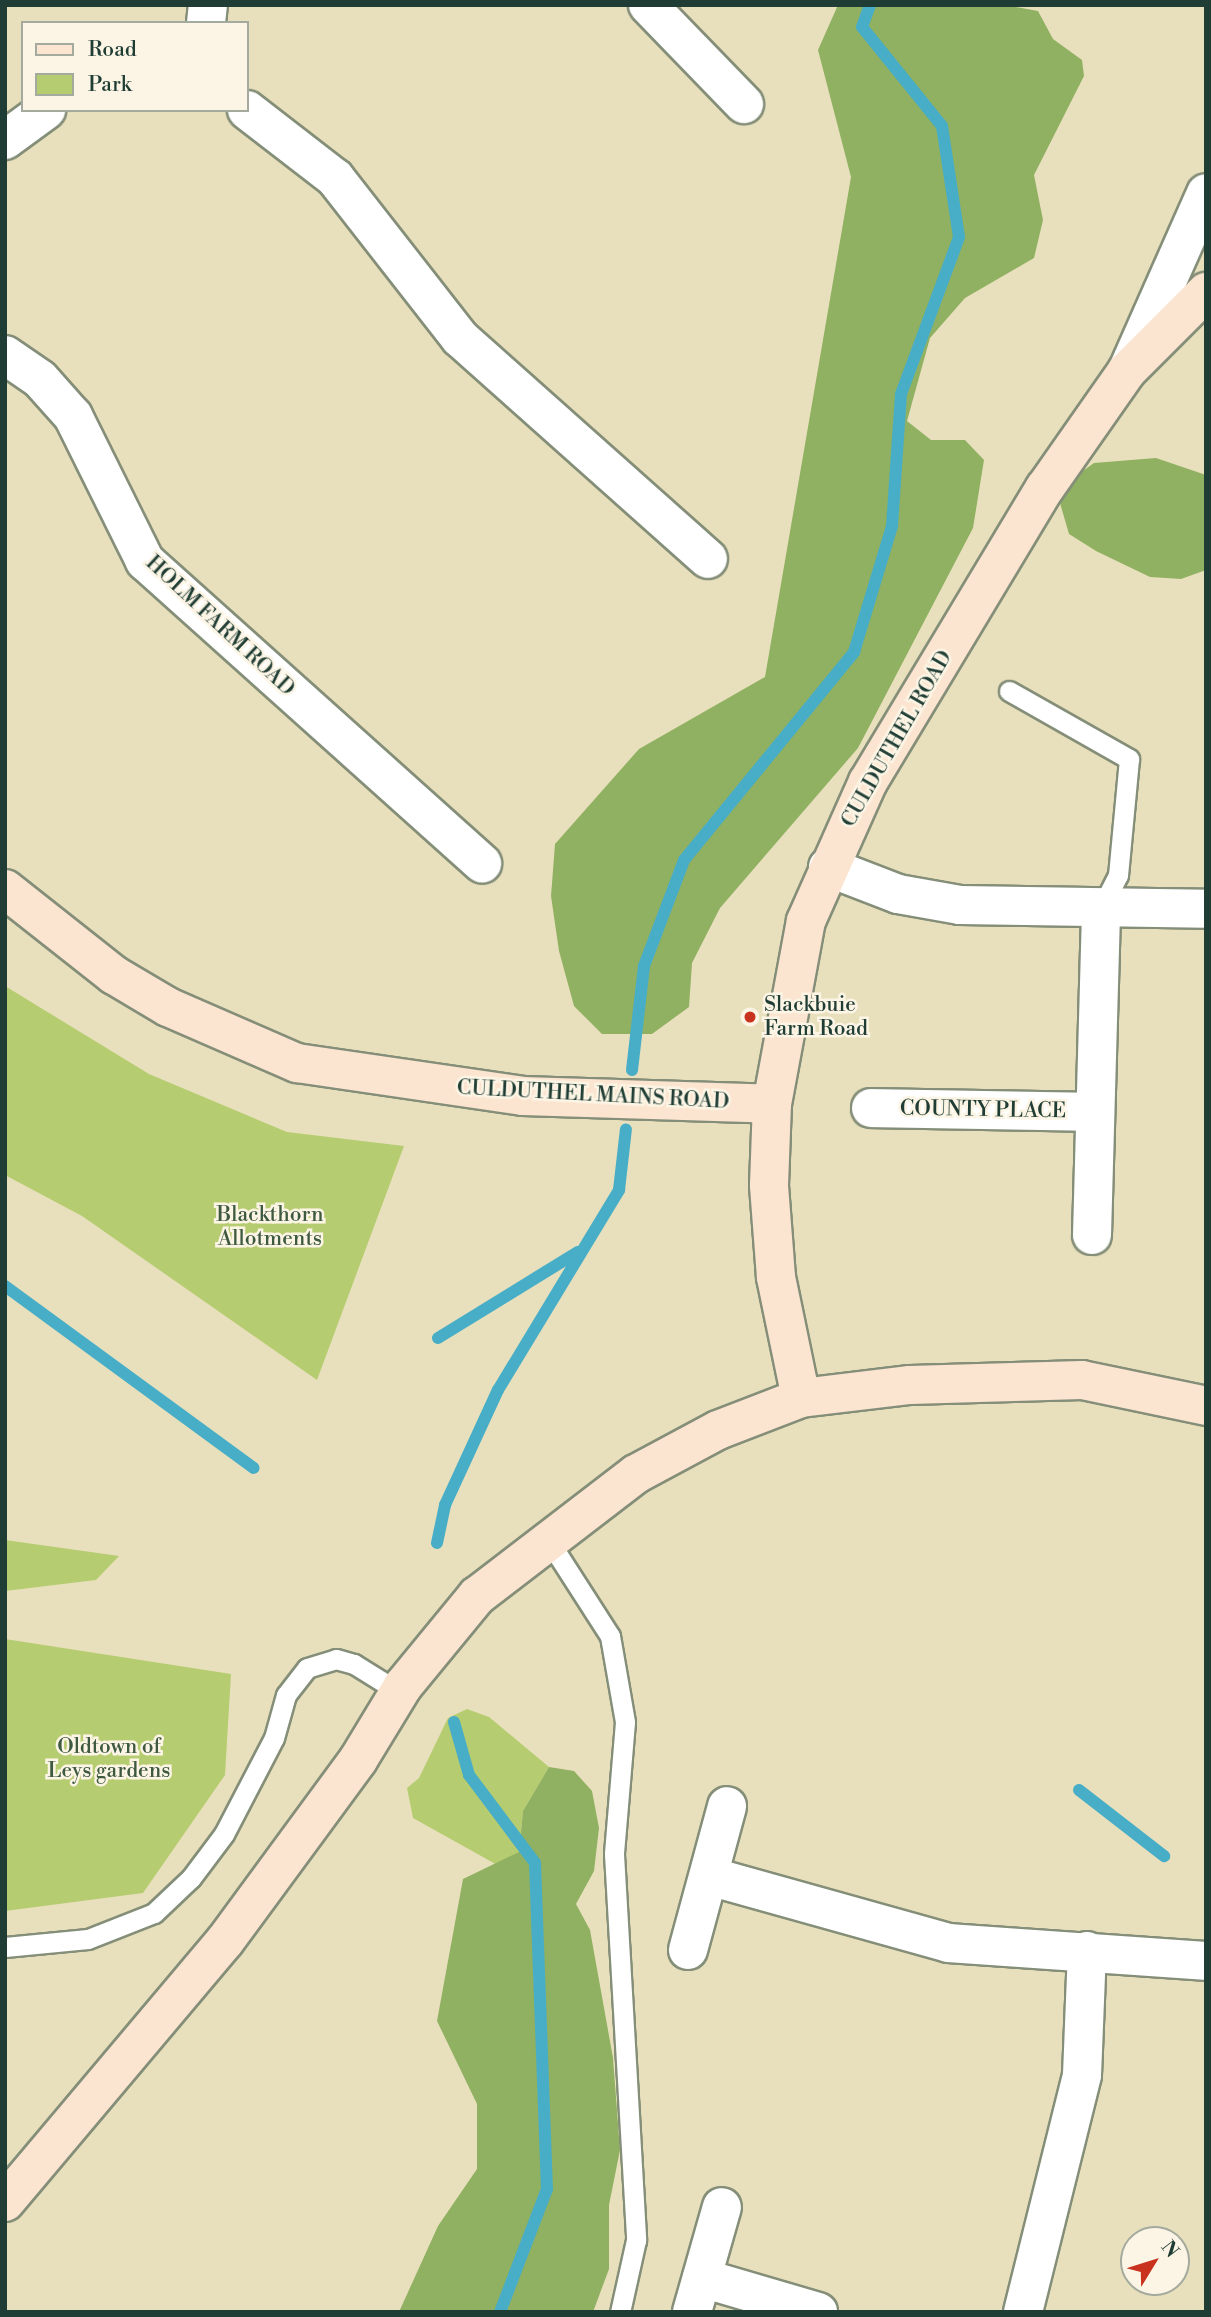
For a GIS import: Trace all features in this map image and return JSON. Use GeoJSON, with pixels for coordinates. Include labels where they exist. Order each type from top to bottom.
{"type":"FeatureCollection","features":[{"type":"Feature","properties":{"kind":"main road","name":"CULDUTHEL ROAD"},"geometry":{"type":"LineString","coordinates":[[801,1398],[776,1277],[772,1104],[792,979],[828,867],[868,782],[1038,500],[1127,371],[1206,292]]}},
{"type":"Feature","properties":{"kind":"main road","name":"CULDUTHEL MAINS ROAD"},"geometry":{"type":"LineString","coordinates":[[5,889],[114,975],[180,1013],[297,1063],[523,1096],[772,1104]]}},
{"type":"Feature","properties":{"kind":"main road"},"geometry":{"type":"LineString","coordinates":[[5,2202],[225,1941],[358,1760],[399,1692],[477,1596],[547,1538],[636,1474],[718,1430],[801,1398],[910,1385],[1082,1380],[1206,1406]]}},
{"type":"Feature","properties":{"kind":"street"},"geometry":{"type":"LineString","coordinates":[[648,5],[744,104]]}},
{"type":"Feature","properties":{"kind":"street"},"geometry":{"type":"LineString","coordinates":[[248,111],[335,178],[460,338],[708,559]]}},
{"type":"Feature","properties":{"kind":"street"},"geometry":{"type":"LineString","coordinates":[[5,140],[43,112]]}},
{"type":"Feature","properties":{"kind":"street","name":"CULDUTHEL ROAD"},"geometry":{"type":"LineString","coordinates":[[1127,371],[1206,193]]}},
{"type":"Feature","properties":{"kind":"street","name":"HOLM FARM ROAD"},"geometry":{"type":"LineString","coordinates":[[5,355],[40,379],[73,415],[145,561],[482,863]]}},
{"type":"Feature","properties":{"kind":"street"},"geometry":{"type":"LineString","coordinates":[[828,867],[898,894],[960,905],[1206,909]]}},
{"type":"Feature","properties":{"kind":"street","name":"COUNTY PLACE"},"geometry":{"type":"LineString","coordinates":[[1091,1235],[1101,908]]}},
{"type":"Feature","properties":{"kind":"street","name":"COUNTY PLACE"},"geometry":{"type":"LineString","coordinates":[[871,1108],[1095,1111]]}},
{"type":"Feature","properties":{"kind":"street"},"geometry":{"type":"LineString","coordinates":[[688,1950],[726,1806]]}},
{"type":"Feature","properties":{"kind":"street"},"geometry":{"type":"LineString","coordinates":[[709,1876],[949,1943],[1206,1961]]}},
{"type":"Feature","properties":{"kind":"street"},"geometry":{"type":"LineString","coordinates":[[1023,2312],[1082,2075],[1087,1951]]}},
{"type":"Feature","properties":{"kind":"street"},"geometry":{"type":"LineString","coordinates":[[722,2207],[697,2295],[818,2312]]}},
{"type":"Feature","properties":{"kind":"lane"},"geometry":{"type":"LineString","coordinates":[[1009,691],[1129,759],[1118,875],[1101,908]]}},
{"type":"Feature","properties":{"kind":"lane"},"geometry":{"type":"LineString","coordinates":[[547,1538],[610,1636],[625,1723],[614,1854],[636,2240],[620,2312]]}},
{"type":"Feature","properties":{"kind":"lane"},"geometry":{"type":"LineString","coordinates":[[5,1947],[88,1939],[154,1913],[182,1887],[225,1834],[274,1738],[286,1695],[307,1668],[336,1659],[354,1664],[399,1692]]}},
{"type":"Feature","properties":{"kind":"green space"},"geometry":{"type":"Polygon","coordinates":[[[838,5],[1004,5],[1038,11],[1053,39],[1082,60],[1084,76],[1034,175],[1043,220],[1034,258],[965,298],[930,338],[907,421],[931,440],[965,440],[984,460],[973,528],[858,748],[720,908],[692,963],[689,1007],[652,1034],[602,1034],[574,1006],[559,951],[551,896],[555,844],[639,749],[765,677],[851,177],[818,50],[838,5]]]}},
{"type":"Feature","properties":{"kind":"green space"},"geometry":{"type":"Polygon","coordinates":[[[1156,458],[1206,475],[1206,570],[1181,579],[1150,577],[1096,551],[1069,534],[1060,503],[1070,480],[1094,463],[1156,458]]]}},
{"type":"Feature","properties":{"kind":"green space","name":"Blackthorn Allotments"},"geometry":{"type":"Polygon","coordinates":[[[5,986],[149,1074],[287,1132],[404,1146],[317,1380],[82,1216],[5,1175],[5,986]]]}},
{"type":"Feature","properties":{"kind":"green space"},"geometry":{"type":"Polygon","coordinates":[[[5,1540],[119,1556],[96,1580],[5,1591],[5,1540]]]}},
{"type":"Feature","properties":{"kind":"green space","name":"Oldtown of Leys gardens"},"geometry":{"type":"Polygon","coordinates":[[[5,1639],[231,1674],[225,1775],[143,1893],[5,1911],[5,1639]]]}},
{"type":"Feature","properties":{"kind":"green space"},"geometry":{"type":"Polygon","coordinates":[[[467,1709],[489,1717],[549,1767],[523,1811],[519,1852],[499,1866],[413,1818],[407,1788],[419,1778],[448,1718],[467,1709]]]}},
{"type":"Feature","properties":{"kind":"green space"},"geometry":{"type":"Polygon","coordinates":[[[549,1767],[574,1771],[592,1791],[599,1828],[594,1871],[576,1904],[590,1930],[613,2058],[620,2150],[609,2205],[609,2269],[593,2312],[399,2312],[438,2226],[477,2169],[477,2104],[437,2021],[463,1879],[519,1852],[523,1811],[549,1767]]]}},
{"type":"Feature","properties":{"kind":"waterway"},"geometry":{"type":"LineString","coordinates":[[632,1070],[644,966],[684,860],[854,652],[892,526],[901,394],[959,237],[942,126],[862,27],[870,5]]}},
{"type":"Feature","properties":{"kind":"waterway"},"geometry":{"type":"LineString","coordinates":[[437,1543],[445,1505],[498,1390],[619,1190],[626,1129]]}},
{"type":"Feature","properties":{"kind":"waterway"},"geometry":{"type":"LineString","coordinates":[[438,1338],[578,1252]]}},
{"type":"Feature","properties":{"kind":"waterway"},"geometry":{"type":"LineString","coordinates":[[5,1286],[254,1468]]}},
{"type":"Feature","properties":{"kind":"waterway"},"geometry":{"type":"LineString","coordinates":[[454,1722],[469,1775],[535,1863],[547,2189],[500,2312]]}},
{"type":"Feature","properties":{"kind":"waterway"},"geometry":{"type":"LineString","coordinates":[[1079,1790],[1164,1856]]}},
{"type":"Feature","properties":{"kind":"place","name":"Slackbuie Farm Road"},"geometry":{"type":"Point","coordinates":[750,1017]}}]}
